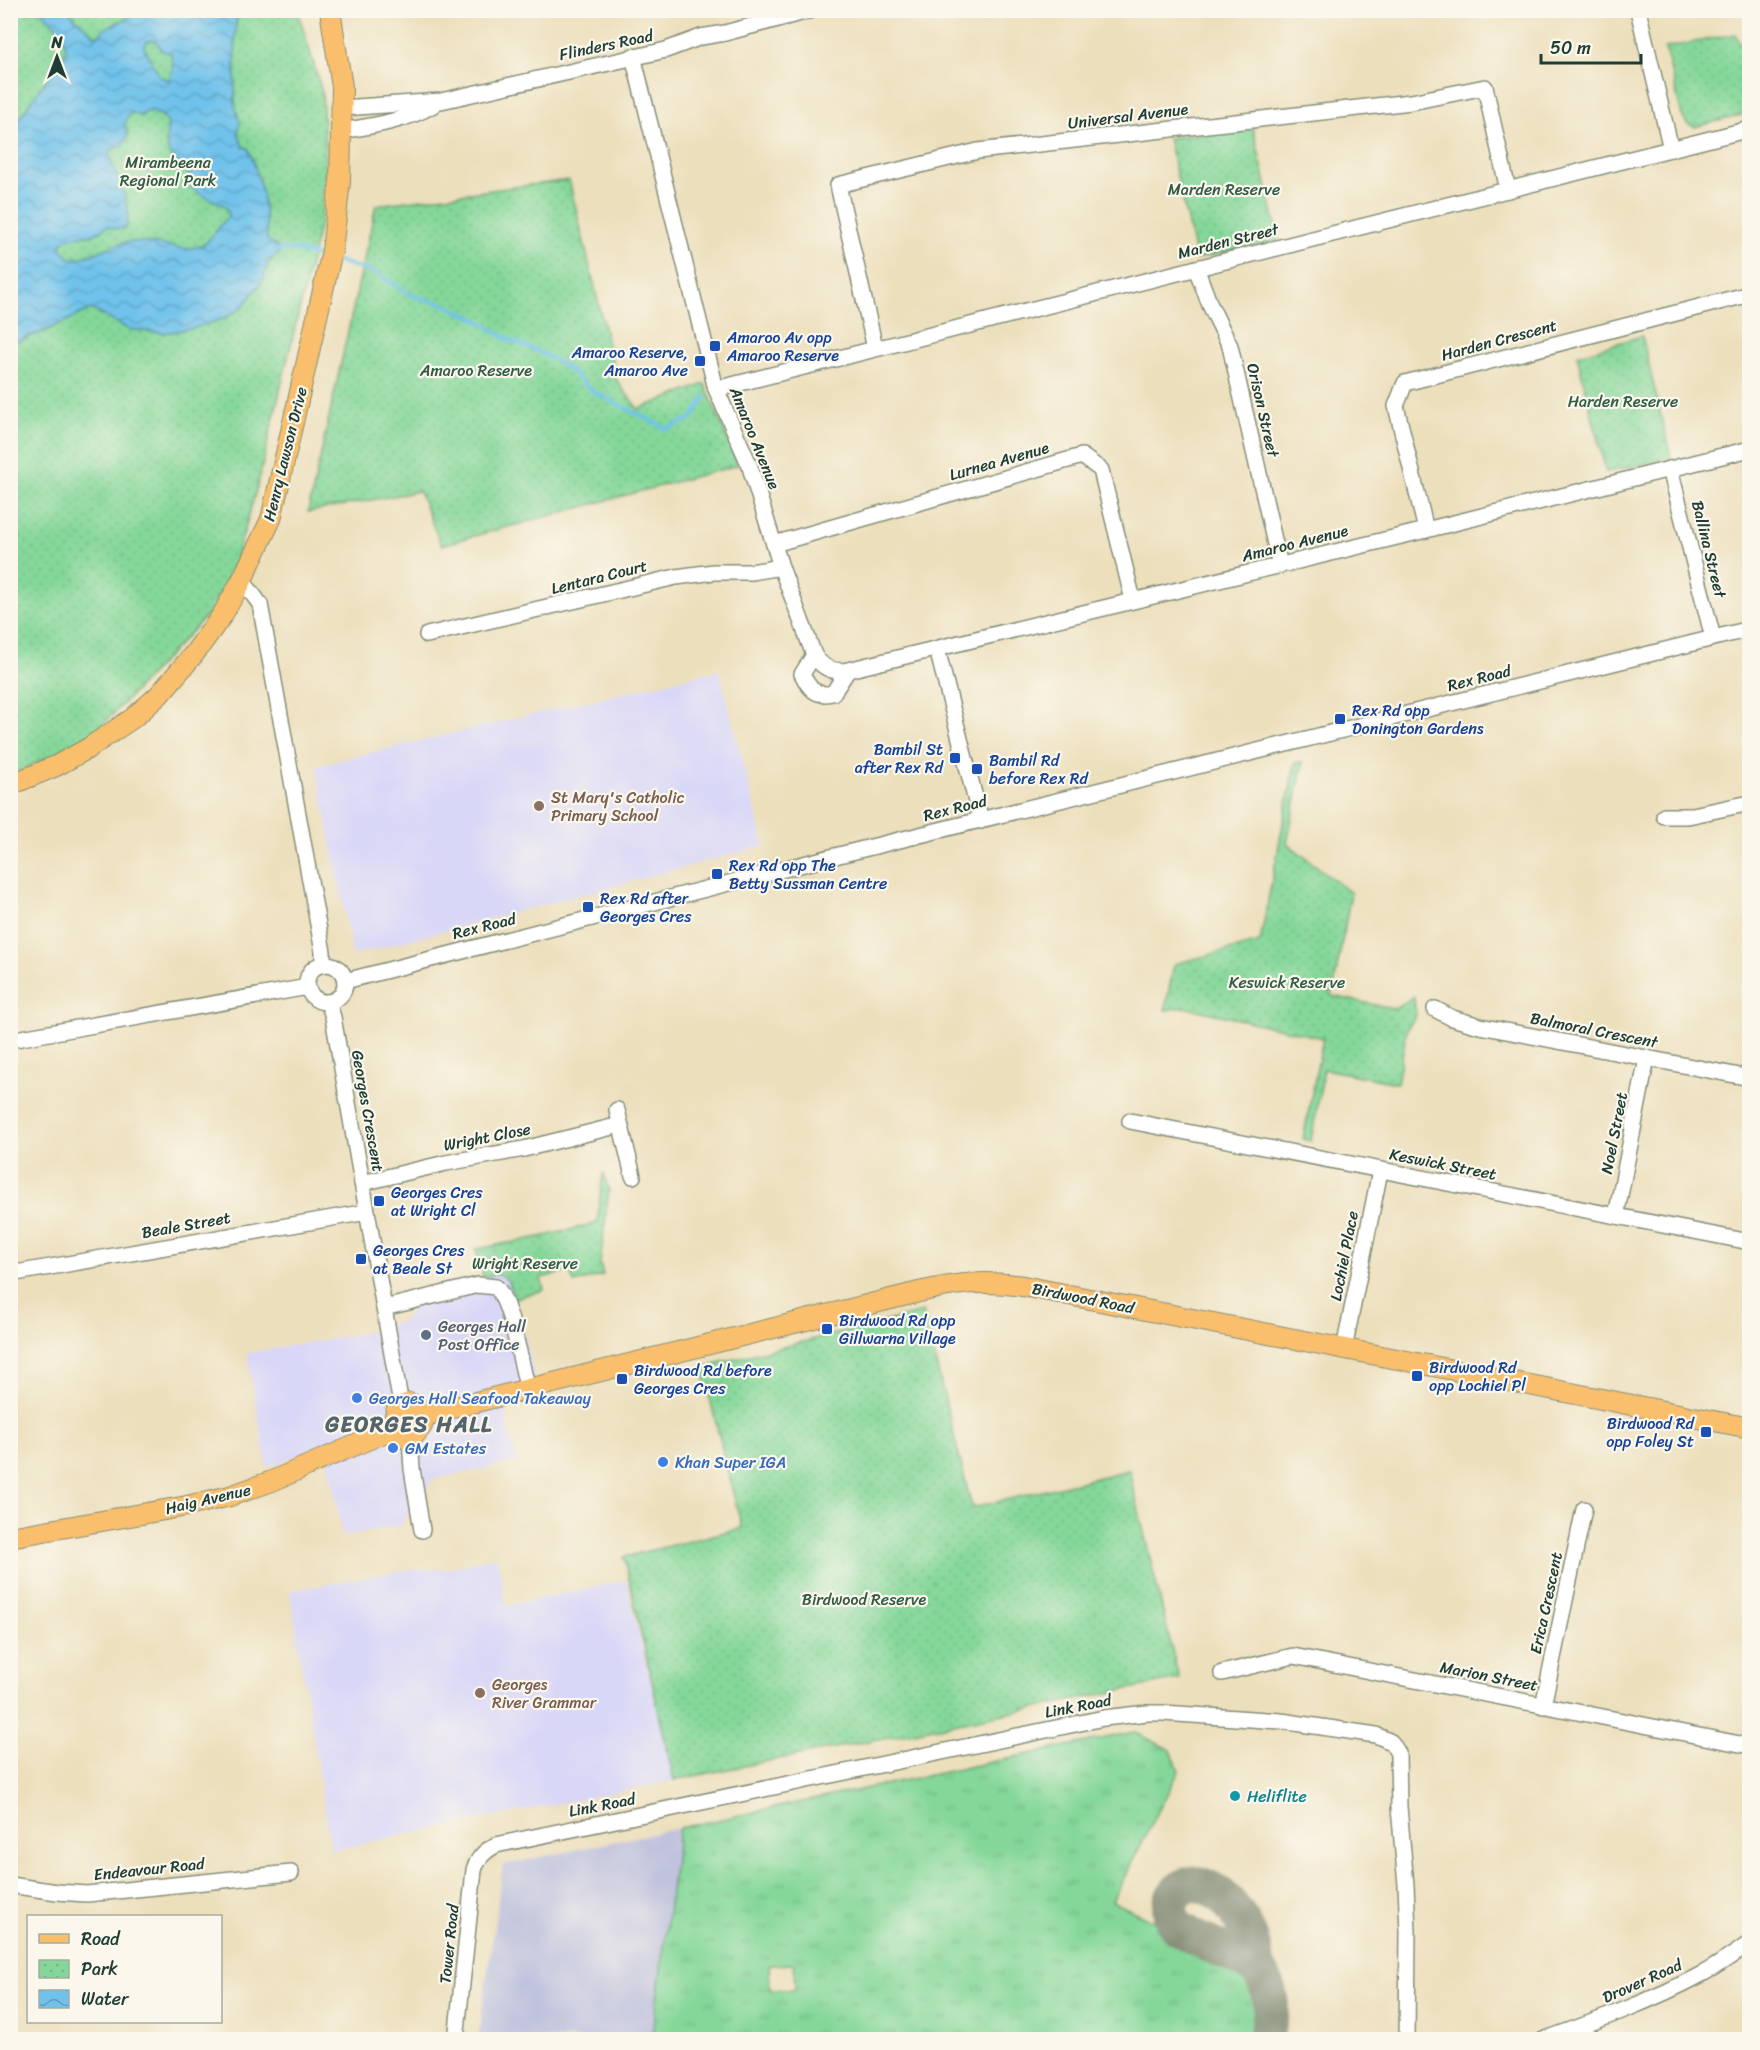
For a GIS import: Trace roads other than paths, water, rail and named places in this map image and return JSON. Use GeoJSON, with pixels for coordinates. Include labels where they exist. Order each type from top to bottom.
{"type":"FeatureCollection","features":[{"type":"Feature","properties":{"kind":"main road","name":"Henry Lawson Drive"},"geometry":{"type":"LineString","coordinates":[[10,785],[56,766],[87,749],[152,701],[182,670],[228,606],[271,519],[330,260],[340,181],[343,108],[341,70],[330,10]]}},
{"type":"Feature","properties":{"kind":"main road","name":"Birdwood Road"},"geometry":{"type":"LineString","coordinates":[[423,1419],[440,1411],[967,1282],[1023,1286],[1749,1428]]}},
{"type":"Feature","properties":{"kind":"main road"},"geometry":{"type":"LineString","coordinates":[[409,1403],[415,1405],[421,1412],[423,1419],[419,1432],[402,1433],[395,1413],[401,1405],[409,1403]]}},
{"type":"Feature","properties":{"kind":"main road","name":"Haig Avenue"},"geometry":{"type":"LineString","coordinates":[[10,1537],[230,1496],[402,1433]]}},
{"type":"Feature","properties":{"kind":"street","name":"Flinders Road"},"geometry":{"type":"LineString","coordinates":[[343,108],[441,101],[666,50],[701,37],[812,10]]}},
{"type":"Feature","properties":{"kind":"street"},"geometry":{"type":"LineString","coordinates":[[1638,10],[1671,149]]}},
{"type":"Feature","properties":{"kind":"street","name":"Amaroo Avenue"},"geometry":{"type":"LineString","coordinates":[[633,56],[716,389],[749,464],[781,567],[814,655],[818,662],[830,670],[849,670],[937,649],[1749,449]]}},
{"type":"Feature","properties":{"kind":"street","name":"Universal Avenue"},"geometry":{"type":"LineString","coordinates":[[875,348],[838,184],[978,151],[1411,102],[1485,87],[1508,190]]}},
{"type":"Feature","properties":{"kind":"street","name":"Flinders Road"},"geometry":{"type":"LineString","coordinates":[[342,132],[399,119],[424,111],[441,101]]}},
{"type":"Feature","properties":{"kind":"street","name":"Marden Street"},"geometry":{"type":"LineString","coordinates":[[716,389],[1749,129]]}},
{"type":"Feature","properties":{"kind":"street","name":"Orison Street"},"geometry":{"type":"LineString","coordinates":[[1196,268],[1210,305],[1230,346],[1280,566]]}},
{"type":"Feature","properties":{"kind":"street","name":"Harden Crescent"},"geometry":{"type":"LineString","coordinates":[[1426,530],[1396,406],[1405,383],[1749,294]]}},
{"type":"Feature","properties":{"kind":"street","name":"Lurnea Avenue"},"geometry":{"type":"LineString","coordinates":[[774,544],[1082,456],[1101,470],[1133,600]]}},
{"type":"Feature","properties":{"kind":"street","name":"Ballina Street"},"geometry":{"type":"LineString","coordinates":[[1670,469],[1713,638]]}},
{"type":"Feature","properties":{"kind":"street","name":"Lentara Court"},"geometry":{"type":"LineString","coordinates":[[427,635],[676,577],[714,572],[751,572],[781,567]]}},
{"type":"Feature","properties":{"kind":"street"},"geometry":{"type":"LineString","coordinates":[[242,580],[260,604],[321,941],[323,965]]}},
{"type":"Feature","properties":{"kind":"street","name":"Rex Road"},"geometry":{"type":"LineString","coordinates":[[345,981],[513,937],[1749,629]]}},
{"type":"Feature","properties":{"kind":"street"},"geometry":{"type":"LineString","coordinates":[[937,649],[981,820]]}},
{"type":"Feature","properties":{"kind":"street"},"geometry":{"type":"LineString","coordinates":[[814,655],[802,674],[809,688],[824,695],[833,693],[849,670]]}},
{"type":"Feature","properties":{"kind":"street"},"geometry":{"type":"LineString","coordinates":[[1664,816],[1688,816],[1749,803]]}},
{"type":"Feature","properties":{"kind":"street"},"geometry":{"type":"LineString","coordinates":[[323,965],[335,966],[340,970],[345,981],[341,995],[328,1002],[317,1000],[309,992],[308,987],[311,972],[323,965]]}},
{"type":"Feature","properties":{"kind":"street"},"geometry":{"type":"LineString","coordinates":[[10,1040],[308,987]]}},
{"type":"Feature","properties":{"kind":"street","name":"Georges Crescent"},"geometry":{"type":"LineString","coordinates":[[328,1002],[333,1017],[401,1405]]}},
{"type":"Feature","properties":{"kind":"street","name":"Balmoral Crescent"},"geometry":{"type":"LineString","coordinates":[[1435,1009],[1452,1018],[1480,1026],[1749,1078]]}},
{"type":"Feature","properties":{"kind":"street","name":"Noel Street"},"geometry":{"type":"LineString","coordinates":[[1616,1216],[1647,1058]]}},
{"type":"Feature","properties":{"kind":"street","name":"Wright Close"},"geometry":{"type":"LineString","coordinates":[[362,1183],[455,1161],[524,1149],[618,1118],[633,1176]]}},
{"type":"Feature","properties":{"kind":"street","name":"Keswick Street"},"geometry":{"type":"LineString","coordinates":[[1130,1121],[1749,1242]]}},
{"type":"Feature","properties":{"kind":"street","name":"Lochiel Place"},"geometry":{"type":"LineString","coordinates":[[1344,1349],[1380,1171]]}},
{"type":"Feature","properties":{"kind":"street","name":"Beale Street"},"geometry":{"type":"LineString","coordinates":[[10,1274],[367,1212]]}},
{"type":"Feature","properties":{"kind":"street"},"geometry":{"type":"LineString","coordinates":[[384,1308],[478,1285],[496,1287],[501,1291],[507,1307],[528,1389]]}},
{"type":"Feature","properties":{"kind":"street"},"geometry":{"type":"LineString","coordinates":[[402,1433],[422,1530]]}},
{"type":"Feature","properties":{"kind":"street","name":"Erica Crescent"},"geometry":{"type":"LineString","coordinates":[[1543,1706],[1584,1509]]}},
{"type":"Feature","properties":{"kind":"street","name":"Marion Street"},"geometry":{"type":"LineString","coordinates":[[1222,1673],[1293,1656],[1749,1746]]}},
{"type":"Feature","properties":{"kind":"street","name":"Link Road"},"geometry":{"type":"LineString","coordinates":[[483,1853],[496,1845],[519,1839],[1113,1717],[1148,1713],[1186,1714],[1281,1721],[1365,1733],[1391,1742],[1398,1753],[1399,1807],[1408,1932],[1407,2040]]}},
{"type":"Feature","properties":{"kind":"street","name":"Tower Road"},"geometry":{"type":"LineString","coordinates":[[456,2040],[474,1870],[483,1853]]}},
{"type":"Feature","properties":{"kind":"street","name":"Endeavour Road"},"geometry":{"type":"LineString","coordinates":[[10,1885],[57,1892],[87,1893],[291,1873]]}},
{"type":"Feature","properties":{"kind":"street","name":"Drover Road"},"geometry":{"type":"LineString","coordinates":[[1543,2040],[1667,1991],[1704,1973],[1749,1943]]}},
{"type":"Feature","properties":{"kind":"water"},"geometry":{"type":"Polygon","coordinates":[[[41,11],[68,11],[94,35],[99,35],[104,29],[142,11],[237,11],[235,106],[240,122],[238,132],[243,147],[248,148],[259,181],[264,204],[267,239],[282,250],[268,263],[263,281],[241,309],[225,318],[195,328],[164,333],[128,329],[91,309],[11,344],[10,229],[15,221],[14,154],[18,120],[66,52],[61,34],[41,11]],[[155,40],[148,41],[144,45],[145,49],[160,77],[169,80],[173,68],[171,53],[162,51],[155,40]],[[147,111],[142,116],[132,113],[128,115],[125,126],[128,135],[123,146],[109,152],[126,199],[128,214],[125,228],[107,226],[95,234],[66,239],[62,242],[61,248],[70,258],[86,256],[129,242],[186,249],[201,246],[229,215],[225,206],[198,193],[192,187],[189,174],[169,153],[166,141],[168,123],[161,115],[147,111]]]}},
{"type":"Feature","properties":{"kind":"waterway"},"geometry":{"type":"LineString","coordinates":[[279,250],[297,250],[324,258]]}},
{"type":"Feature","properties":{"kind":"waterway"},"geometry":{"type":"LineString","coordinates":[[337,261],[373,272],[415,297],[441,303],[476,319],[507,339],[564,365],[592,391],[667,429],[692,418],[705,397]]}},
{"type":"Feature","properties":{"kind":"place","name":"Amaroo Av opp Amaroo Reserve"},"geometry":{"type":"Point","coordinates":[715,346]}},
{"type":"Feature","properties":{"kind":"place","name":"Amaroo Reserve, Amaroo Ave"},"geometry":{"type":"Point","coordinates":[700,361]}},
{"type":"Feature","properties":{"kind":"place","name":"Rex Rd opp Donington Gardens"},"geometry":{"type":"Point","coordinates":[1340,719]}},
{"type":"Feature","properties":{"kind":"place","name":"Bambil St after Rex Rd"},"geometry":{"type":"Point","coordinates":[955,758]}},
{"type":"Feature","properties":{"kind":"place","name":"Bambil Rd before Rex Rd"},"geometry":{"type":"Point","coordinates":[977,769]}},
{"type":"Feature","properties":{"kind":"place","name":"St Mary's Catholic Primary School"},"geometry":{"type":"Point","coordinates":[539,806]}},
{"type":"Feature","properties":{"kind":"place","name":"Rex Rd opp The Betty Sussman Centre"},"geometry":{"type":"Point","coordinates":[717,874]}},
{"type":"Feature","properties":{"kind":"place","name":"Rex Rd after Georges Cres"},"geometry":{"type":"Point","coordinates":[588,907]}},
{"type":"Feature","properties":{"kind":"place","name":"Georges Cres at Wright Cl"},"geometry":{"type":"Point","coordinates":[379,1201]}},
{"type":"Feature","properties":{"kind":"place","name":"Georges Cres at Beale St"},"geometry":{"type":"Point","coordinates":[361,1259]}},
{"type":"Feature","properties":{"kind":"place","name":"Birdwood Rd opp Gillwarna Village"},"geometry":{"type":"Point","coordinates":[827,1329]}},
{"type":"Feature","properties":{"kind":"place","name":"Georges Hall Post Office"},"geometry":{"type":"Point","coordinates":[426,1335]}},
{"type":"Feature","properties":{"kind":"place","name":"Birdwood Rd opp Lochiel Pl"},"geometry":{"type":"Point","coordinates":[1417,1376]}},
{"type":"Feature","properties":{"kind":"place","name":"Birdwood Rd before Georges Cres"},"geometry":{"type":"Point","coordinates":[622,1379]}},
{"type":"Feature","properties":{"kind":"place","name":"Georges Hall Seafood Takeaway"},"geometry":{"type":"Point","coordinates":[357,1398]}},
{"type":"Feature","properties":{"kind":"place","name":"Birdwood Rd opp Foley St"},"geometry":{"type":"Point","coordinates":[1706,1432]}},
{"type":"Feature","properties":{"kind":"place","name":"GM Estates"},"geometry":{"type":"Point","coordinates":[393,1448]}},
{"type":"Feature","properties":{"kind":"place","name":"Khan Super IGA"},"geometry":{"type":"Point","coordinates":[663,1462]}},
{"type":"Feature","properties":{"kind":"place","name":"Georges River Grammar"},"geometry":{"type":"Point","coordinates":[480,1693]}},
{"type":"Feature","properties":{"kind":"place","name":"Heliflite"},"geometry":{"type":"Point","coordinates":[1235,1796]}},
{"type":"Feature","properties":{"kind":"district","name":"GEORGES HALL"},"geometry":{"type":"Point","coordinates":[409,1424]}},
{"type":"Feature","properties":{"kind":"park label","name":"Mirambeena Regional Park"},"geometry":{"type":"Point","coordinates":[168,171]}},
{"type":"Feature","properties":{"kind":"park label","name":"Marden Reserve"},"geometry":{"type":"Point","coordinates":[1224,189]}},
{"type":"Feature","properties":{"kind":"park label","name":"Amaroo Reserve"},"geometry":{"type":"Point","coordinates":[476,370]}},
{"type":"Feature","properties":{"kind":"park label","name":"Harden Reserve"},"geometry":{"type":"Point","coordinates":[1623,401]}},
{"type":"Feature","properties":{"kind":"park label","name":"Keswick Reserve"},"geometry":{"type":"Point","coordinates":[1287,982]}},
{"type":"Feature","properties":{"kind":"park label","name":"Wright Reserve"},"geometry":{"type":"Point","coordinates":[525,1263]}},
{"type":"Feature","properties":{"kind":"park label","name":"Birdwood Reserve"},"geometry":{"type":"Point","coordinates":[864,1599]}}]}
